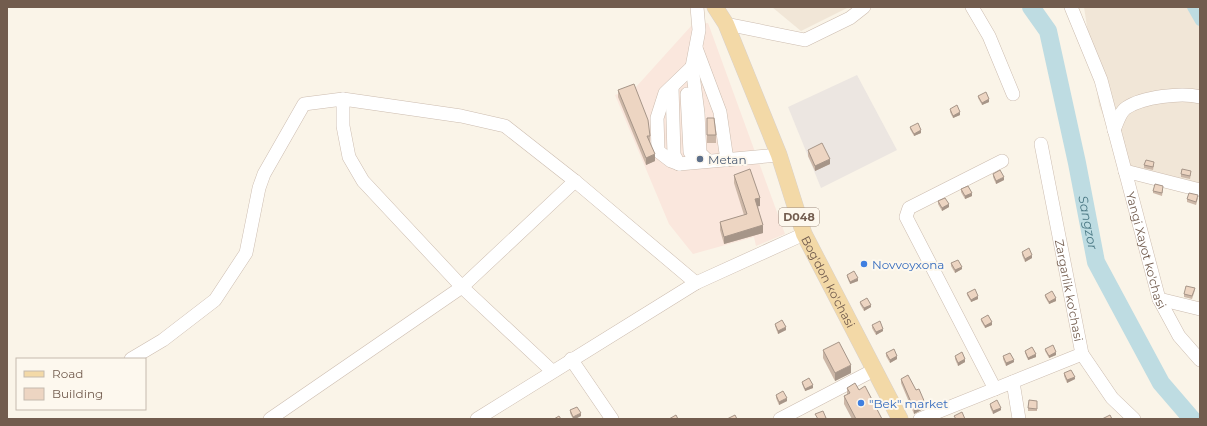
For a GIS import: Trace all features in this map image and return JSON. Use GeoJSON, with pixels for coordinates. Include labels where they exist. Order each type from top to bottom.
{"type":"FeatureCollection","features":[{"type":"Feature","properties":{"kind":"main road","name":"Bog'don ko'chasi"},"geometry":{"type":"LineString","coordinates":[[715,7],[726,24],[779,155],[804,234],[897,418]]}},
{"type":"Feature","properties":{"kind":"street"},"geometry":{"type":"LineString","coordinates":[[697,7],[699,30],[696,48],[657,118],[658,151],[666,158],[703,162],[779,155]]}},
{"type":"Feature","properties":{"kind":"street"},"geometry":{"type":"LineString","coordinates":[[726,24],[805,40],[850,18],[864,7]]}},
{"type":"Feature","properties":{"kind":"street"},"geometry":{"type":"LineString","coordinates":[[972,7],[989,36],[1014,94]]}},
{"type":"Feature","properties":{"kind":"street","name":"Yangi Xayot ko'chasi"},"geometry":{"type":"LineString","coordinates":[[1071,7],[1101,80],[1159,299],[1179,336],[1200,360]]}},
{"type":"Feature","properties":{"kind":"street"},"geometry":{"type":"LineString","coordinates":[[696,48],[720,112],[703,162]]}},
{"type":"Feature","properties":{"kind":"street"},"geometry":{"type":"LineString","coordinates":[[679,80],[706,113],[708,152],[703,162]]}},
{"type":"Feature","properties":{"kind":"street"},"geometry":{"type":"LineString","coordinates":[[679,80],[690,152],[703,162]]}},
{"type":"Feature","properties":{"kind":"street"},"geometry":{"type":"LineString","coordinates":[[679,80],[674,155],[703,162]]}},
{"type":"Feature","properties":{"kind":"street"},"geometry":{"type":"LineString","coordinates":[[1114,130],[1119,118],[1126,108],[1158,96],[1198,97]]}},
{"type":"Feature","properties":{"kind":"street"},"geometry":{"type":"LineString","coordinates":[[343,99],[343,126],[349,157],[364,181],[462,287],[552,371]]}},
{"type":"Feature","properties":{"kind":"street"},"geometry":{"type":"LineString","coordinates":[[133,358],[164,340],[215,300],[246,253],[259,188],[264,174],[304,104],[343,99],[461,116],[505,126],[575,181],[696,283]]}},
{"type":"Feature","properties":{"kind":"street","name":"Zargarlik ko'chasi"},"geometry":{"type":"LineString","coordinates":[[1041,144],[1082,354],[1112,398],[1134,419]]}},
{"type":"Feature","properties":{"kind":"street"},"geometry":{"type":"LineString","coordinates":[[995,389],[906,217],[908,208],[1002,161]]}},
{"type":"Feature","properties":{"kind":"street"},"geometry":{"type":"LineString","coordinates":[[1125,172],[1200,190]]}},
{"type":"Feature","properties":{"kind":"street"},"geometry":{"type":"LineString","coordinates":[[270,419],[462,287],[575,181]]}},
{"type":"Feature","properties":{"kind":"street"},"geometry":{"type":"LineString","coordinates":[[477,419],[571,359],[696,283],[804,234]]}},
{"type":"Feature","properties":{"kind":"street"},"geometry":{"type":"LineString","coordinates":[[1159,299],[1200,309]]}},
{"type":"Feature","properties":{"kind":"street"},"geometry":{"type":"LineString","coordinates":[[920,419],[1082,354]]}},
{"type":"Feature","properties":{"kind":"street"},"geometry":{"type":"LineString","coordinates":[[571,359],[612,419]]}},
{"type":"Feature","properties":{"kind":"street"},"geometry":{"type":"LineString","coordinates":[[780,419],[874,370]]}},
{"type":"Feature","properties":{"kind":"street"},"geometry":{"type":"LineString","coordinates":[[1013,382],[1019,419]]}},
{"type":"Feature","properties":{"kind":"shaded area"},"geometry":{"type":"Polygon","coordinates":[[[772,7],[849,7],[801,31],[772,7]]]}},
{"type":"Feature","properties":{"kind":"shaded area"},"geometry":{"type":"Polygon","coordinates":[[[1084,7],[1200,7],[1200,185],[1123,166],[1099,105],[1084,7]]]}},
{"type":"Feature","properties":{"kind":"shaded area","name":"Metan"},"geometry":{"type":"Polygon","coordinates":[[[708,23],[785,234],[756,246],[754,237],[693,254],[669,224],[615,95],[636,87],[692,25],[708,23]]]}},
{"type":"Feature","properties":{"kind":"shaded area"},"geometry":{"type":"Polygon","coordinates":[[[857,75],[897,150],[821,188],[788,107],[857,75]]]}},
{"type":"Feature","properties":{"kind":"building"},"geometry":{"type":"Polygon","coordinates":[[[634,84],[648,120],[650,136],[647,136],[655,154],[646,158],[618,90],[634,84]]]}},
{"type":"Feature","properties":{"kind":"building"},"geometry":{"type":"Polygon","coordinates":[[[986,92],[989,99],[982,103],[978,96],[986,92]]]}},
{"type":"Feature","properties":{"kind":"building"},"geometry":{"type":"Polygon","coordinates":[[[957,105],[960,112],[953,116],[950,109],[957,105]]]}},
{"type":"Feature","properties":{"kind":"building"},"geometry":{"type":"Polygon","coordinates":[[[707,118],[714,118],[716,135],[707,135],[707,118]]]}},
{"type":"Feature","properties":{"kind":"building"},"geometry":{"type":"Polygon","coordinates":[[[918,123],[921,130],[914,134],[910,127],[918,123]]]}},
{"type":"Feature","properties":{"kind":"building"},"geometry":{"type":"Polygon","coordinates":[[[822,143],[830,159],[815,166],[808,150],[822,143]]]}},
{"type":"Feature","properties":{"kind":"building"},"geometry":{"type":"Polygon","coordinates":[[[1146,160],[1154,162],[1153,167],[1144,165],[1146,160]]]}},
{"type":"Feature","properties":{"kind":"building"},"geometry":{"type":"Polygon","coordinates":[[[750,169],[760,198],[755,199],[763,225],[724,237],[720,222],[747,214],[734,175],[750,169]]]}},
{"type":"Feature","properties":{"kind":"building"},"geometry":{"type":"Polygon","coordinates":[[[1182,169],[1191,171],[1190,176],[1181,174],[1182,169]]]}},
{"type":"Feature","properties":{"kind":"building"},"geometry":{"type":"Polygon","coordinates":[[[1000,170],[1004,177],[996,181],[993,174],[1000,170]]]}},
{"type":"Feature","properties":{"kind":"building"},"geometry":{"type":"Polygon","coordinates":[[[1155,184],[1163,186],[1162,193],[1153,191],[1155,184]]]}},
{"type":"Feature","properties":{"kind":"building"},"geometry":{"type":"Polygon","coordinates":[[[968,186],[972,193],[965,196],[961,189],[968,186]]]}},
{"type":"Feature","properties":{"kind":"building"},"geometry":{"type":"Polygon","coordinates":[[[1189,193],[1198,195],[1196,202],[1187,199],[1189,193]]]}},
{"type":"Feature","properties":{"kind":"building"},"geometry":{"type":"Polygon","coordinates":[[[945,198],[949,204],[942,208],[938,201],[945,198]]]}},
{"type":"Feature","properties":{"kind":"building"},"geometry":{"type":"Polygon","coordinates":[[[1029,248],[1032,255],[1025,259],[1022,252],[1029,248]]]}},
{"type":"Feature","properties":{"kind":"building"},"geometry":{"type":"Polygon","coordinates":[[[958,260],[962,267],[955,270],[951,263],[958,260]]]}},
{"type":"Feature","properties":{"kind":"building"},"geometry":{"type":"Polygon","coordinates":[[[854,271],[858,278],[850,282],[847,275],[854,271]]]}},
{"type":"Feature","properties":{"kind":"building"},"geometry":{"type":"Polygon","coordinates":[[[1186,286],[1195,288],[1192,296],[1184,294],[1186,286]]]}},
{"type":"Feature","properties":{"kind":"building"},"geometry":{"type":"Polygon","coordinates":[[[975,289],[978,296],[971,300],[967,293],[975,289]]]}},
{"type":"Feature","properties":{"kind":"building"},"geometry":{"type":"Polygon","coordinates":[[[1052,291],[1056,298],[1049,302],[1045,295],[1052,291]]]}},
{"type":"Feature","properties":{"kind":"building"},"geometry":{"type":"Polygon","coordinates":[[[867,298],[871,305],[864,308],[860,302],[867,298]]]}},
{"type":"Feature","properties":{"kind":"building"},"geometry":{"type":"Polygon","coordinates":[[[988,315],[992,322],[985,326],[981,319],[988,315]]]}},
{"type":"Feature","properties":{"kind":"building"},"geometry":{"type":"Polygon","coordinates":[[[782,320],[786,327],[778,331],[775,324],[782,320]]]}},
{"type":"Feature","properties":{"kind":"building"},"geometry":{"type":"Polygon","coordinates":[[[880,321],[883,329],[876,332],[872,325],[880,321]]]}},
{"type":"Feature","properties":{"kind":"building"},"geometry":{"type":"Polygon","coordinates":[[[839,342],[851,365],[835,373],[823,350],[839,342]]]}},
{"type":"Feature","properties":{"kind":"building"},"geometry":{"type":"Polygon","coordinates":[[[1053,345],[1056,352],[1049,356],[1045,349],[1053,345]]]}},
{"type":"Feature","properties":{"kind":"building"},"geometry":{"type":"Polygon","coordinates":[[[1032,347],[1036,354],[1028,358],[1025,351],[1032,347]]]}},
{"type":"Feature","properties":{"kind":"building"},"geometry":{"type":"Polygon","coordinates":[[[894,349],[897,356],[890,360],[886,353],[894,349]]]}},
{"type":"Feature","properties":{"kind":"building"},"geometry":{"type":"Polygon","coordinates":[[[962,352],[965,359],[958,363],[955,356],[962,352]]]}},
{"type":"Feature","properties":{"kind":"building"},"geometry":{"type":"Polygon","coordinates":[[[1010,353],[1014,360],[1006,363],[1003,356],[1010,353]]]}},
{"type":"Feature","properties":{"kind":"building"},"geometry":{"type":"Polygon","coordinates":[[[1071,370],[1075,377],[1067,380],[1064,373],[1071,370]]]}},
{"type":"Feature","properties":{"kind":"building"},"geometry":{"type":"Polygon","coordinates":[[[908,375],[916,390],[919,389],[925,403],[914,409],[901,379],[908,375]]]}},
{"type":"Feature","properties":{"kind":"building"},"geometry":{"type":"Polygon","coordinates":[[[809,378],[813,385],[805,389],[802,382],[809,378]]]}},
{"type":"Feature","properties":{"kind":"building"},"geometry":{"type":"Polygon","coordinates":[[[855,383],[859,390],[865,386],[882,419],[856,419],[844,396],[850,393],[847,388],[855,383]]]}},
{"type":"Feature","properties":{"kind":"building"},"geometry":{"type":"Polygon","coordinates":[[[783,391],[787,398],[779,402],[776,395],[783,391]]]}},
{"type":"Feature","properties":{"kind":"building"},"geometry":{"type":"Polygon","coordinates":[[[997,400],[1001,408],[993,411],[990,404],[997,400]]]}},
{"type":"Feature","properties":{"kind":"building"},"geometry":{"type":"Polygon","coordinates":[[[1029,400],[1037,401],[1037,409],[1028,408],[1029,400]]]}},
{"type":"Feature","properties":{"kind":"building"},"geometry":{"type":"Polygon","coordinates":[[[577,407],[581,413],[573,417],[570,410],[577,407]]]}},
{"type":"Feature","properties":{"kind":"building"},"geometry":{"type":"Polygon","coordinates":[[[823,411],[826,418],[818,419],[815,414],[823,411]]]}},
{"type":"Feature","properties":{"kind":"building"},"geometry":{"type":"Polygon","coordinates":[[[962,412],[965,419],[956,419],[954,416],[962,412]]]}},
{"type":"Feature","properties":{"kind":"building"},"geometry":{"type":"Polygon","coordinates":[[[676,415],[678,419],[669,419],[676,415]]]}},
{"type":"Feature","properties":{"kind":"building"},"geometry":{"type":"Polygon","coordinates":[[[735,415],[737,419],[727,419],[735,415]]]}},
{"type":"Feature","properties":{"kind":"building"},"geometry":{"type":"Polygon","coordinates":[[[1110,415],[1112,419],[1102,419],[1110,415]]]}},
{"type":"Feature","properties":{"kind":"building"},"geometry":{"type":"Polygon","coordinates":[[[559,416],[561,419],[554,419],[559,416]]]}},
{"type":"Feature","properties":{"kind":"waterway","name":"Sangzor"},"geometry":{"type":"LineString","coordinates":[[1031,7],[1048,31],[1077,163],[1096,262],[1161,383],[1192,419]]}},
{"type":"Feature","properties":{"kind":"waterway"},"geometry":{"type":"LineString","coordinates":[[1192,7],[1200,21]]}},
{"type":"Feature","properties":{"kind":"place","name":"Metan"},"geometry":{"type":"Point","coordinates":[700,159]}},
{"type":"Feature","properties":{"kind":"place","name":"Novvoyxona"},"geometry":{"type":"Point","coordinates":[864,264]}},
{"type":"Feature","properties":{"kind":"place","name":"\"Bek\" market"},"geometry":{"type":"Point","coordinates":[861,403]}}]}
